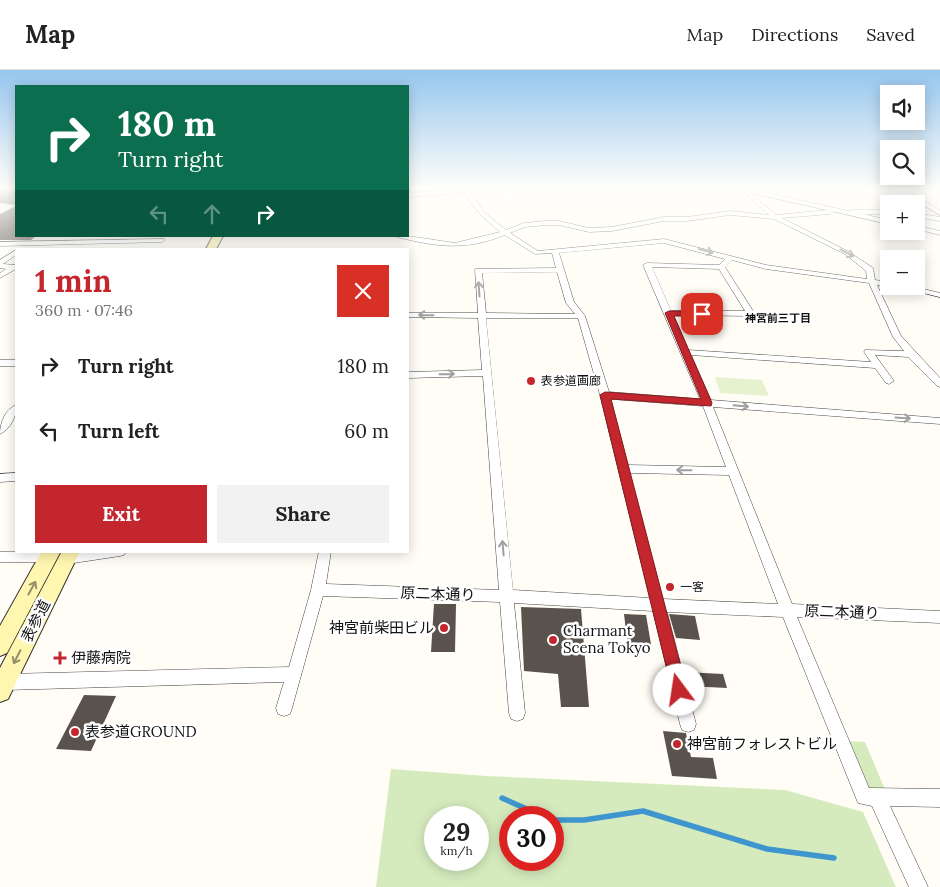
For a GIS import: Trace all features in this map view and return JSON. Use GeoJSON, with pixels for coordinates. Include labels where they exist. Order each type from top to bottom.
{"type":"FeatureCollection","features":[{"type":"Feature","properties":{"kind":"main road","name":"表参道"},"geometry":{"type":"LineString","coordinates":[[0,646],[60,555]]}},
{"type":"Feature","properties":{"kind":"main road","name":"表参道"},"geometry":{"type":"LineString","coordinates":[[2,684],[60,555]]}},
{"type":"Feature","properties":{"kind":"street"},"geometry":{"type":"LineString","coordinates":[[496,225],[537,253],[654,241],[675,243],[783,270],[880,282]]}},
{"type":"Feature","properties":{"kind":"street"},"geometry":{"type":"LineString","coordinates":[[405,237],[455,245],[494,237],[504,232],[529,225]]}},
{"type":"Feature","properties":{"kind":"street"},"geometry":{"type":"LineString","coordinates":[[568,225],[589,230],[612,229],[632,225]]}},
{"type":"Feature","properties":{"kind":"street"},"geometry":{"type":"LineString","coordinates":[[791,225],[857,259],[870,270],[871,280],[897,337],[940,384]]}},
{"type":"Feature","properties":{"kind":"street"},"geometry":{"type":"LineString","coordinates":[[925,229],[940,233]]}},
{"type":"Feature","properties":{"kind":"street"},"geometry":{"type":"LineString","coordinates":[[23,247],[33,237]]}},
{"type":"Feature","properties":{"kind":"street"},"geometry":{"type":"LineString","coordinates":[[131,248],[140,239]]}},
{"type":"Feature","properties":{"kind":"street"},"geometry":{"type":"LineString","coordinates":[[0,244],[23,247],[140,239],[162,240]]}},
{"type":"Feature","properties":{"kind":"street"},"geometry":{"type":"LineString","coordinates":[[555,251],[570,302],[581,316],[605,395],[688,724]]}},
{"type":"Feature","properties":{"kind":"street"},"geometry":{"type":"LineString","coordinates":[[0,265],[15,253]]}},
{"type":"Feature","properties":{"kind":"street"},"geometry":{"type":"LineString","coordinates":[[730,258],[721,267],[647,266],[707,403],[864,797],[940,798]]}},
{"type":"Feature","properties":{"kind":"street"},"geometry":{"type":"LineString","coordinates":[[0,265],[14,267]]}},
{"type":"Feature","properties":{"kind":"street"},"geometry":{"type":"LineString","coordinates":[[0,276],[14,267]]}},
{"type":"Feature","properties":{"kind":"street"},"geometry":{"type":"LineString","coordinates":[[669,313],[751,314],[721,267]]}},
{"type":"Feature","properties":{"kind":"street"},"geometry":{"type":"LineString","coordinates":[[518,713],[480,316],[478,271],[560,270]]}},
{"type":"Feature","properties":{"kind":"street"},"geometry":{"type":"LineString","coordinates":[[925,292],[940,295]]}},
{"type":"Feature","properties":{"kind":"street"},"geometry":{"type":"LineString","coordinates":[[409,315],[581,316]]}},
{"type":"Feature","properties":{"kind":"street"},"geometry":{"type":"LineString","coordinates":[[685,352],[876,365]]}},
{"type":"Feature","properties":{"kind":"street"},"geometry":{"type":"LineString","coordinates":[[889,381],[868,352],[911,354]]}},
{"type":"Feature","properties":{"kind":"street"},"geometry":{"type":"LineString","coordinates":[[0,364],[15,363]]}},
{"type":"Feature","properties":{"kind":"street"},"geometry":{"type":"LineString","coordinates":[[409,375],[486,373]]}},
{"type":"Feature","properties":{"kind":"street"},"geometry":{"type":"LineString","coordinates":[[605,395],[940,421]]}},
{"type":"Feature","properties":{"kind":"street"},"geometry":{"type":"LineString","coordinates":[[0,430],[15,409]]}},
{"type":"Feature","properties":{"kind":"street"},"geometry":{"type":"LineString","coordinates":[[625,469],[733,471]]}},
{"type":"Feature","properties":{"kind":"street"},"geometry":{"type":"LineString","coordinates":[[0,478],[15,477]]}},
{"type":"Feature","properties":{"kind":"street"},"geometry":{"type":"LineString","coordinates":[[0,557],[90,553]]}},
{"type":"Feature","properties":{"kind":"street"},"geometry":{"type":"LineString","coordinates":[[284,708],[318,590],[325,553]]}},
{"type":"Feature","properties":{"kind":"street","name":"原二本通り"},"geometry":{"type":"LineString","coordinates":[[318,590],[507,596],[658,605],[940,617]]}},
{"type":"Feature","properties":{"kind":"street"},"geometry":{"type":"LineString","coordinates":[[2,684],[294,674]]}},
{"type":"Feature","properties":{"kind":"street"},"geometry":{"type":"LineString","coordinates":[[877,797],[919,887]]}},
{"type":"Feature","properties":{"kind":"green space"},"geometry":{"type":"Polygon","coordinates":[[[715,377],[762,380],[769,396],[720,393],[715,377]]]}},
{"type":"Feature","properties":{"kind":"green space"},"geometry":{"type":"Polygon","coordinates":[[[846,741],[865,742],[886,792],[866,791],[846,741]]]}},
{"type":"Feature","properties":{"kind":"green space"},"geometry":{"type":"Polygon","coordinates":[[[391,769],[486,776],[785,790],[863,812],[896,887],[376,887],[391,769]]]}},
{"type":"Feature","properties":{"kind":"building"},"geometry":{"type":"Polygon","coordinates":[[[0,225],[15,225],[15,237],[35,237],[31,240],[0,240],[0,225]]]}},
{"type":"Feature","properties":{"kind":"building","name":"神宮前柴田ビル"},"geometry":{"type":"Polygon","coordinates":[[[434,604],[456,604],[455,652],[431,652],[434,604]]]}},
{"type":"Feature","properties":{"kind":"building","name":"Charmant Scena Tokyo"},"geometry":{"type":"Polygon","coordinates":[[[521,607],[581,609],[589,707],[561,707],[558,674],[524,671],[521,607]]]}},
{"type":"Feature","properties":{"kind":"building"},"geometry":{"type":"Polygon","coordinates":[[[624,614],[646,615],[652,650],[628,648],[624,614]]]}},
{"type":"Feature","properties":{"kind":"building"},"geometry":{"type":"Polygon","coordinates":[[[669,614],[695,616],[700,640],[676,638],[669,614]]]}},
{"type":"Feature","properties":{"kind":"building"},"geometry":{"type":"Polygon","coordinates":[[[684,672],[723,674],[727,688],[688,686],[684,672]]]}},
{"type":"Feature","properties":{"kind":"building"},"geometry":{"type":"Polygon","coordinates":[[[84,695],[116,696],[91,751],[56,749],[84,695]]]}},
{"type":"Feature","properties":{"kind":"building","name":"神宮前フォレストビル"},"geometry":{"type":"Polygon","coordinates":[[[663,731],[686,733],[691,757],[713,758],[717,779],[672,776],[663,731]]]}},
{"type":"Feature","properties":{"kind":"waterway"},"geometry":{"type":"LineString","coordinates":[[502,798],[520,806]]}},
{"type":"Feature","properties":{"kind":"waterway"},"geometry":{"type":"LineString","coordinates":[[564,820],[584,820],[643,811],[767,849],[834,858]]}},
{"type":"Feature","properties":{"kind":"place","name":"表参道画廊"},"geometry":{"type":"Point","coordinates":[531,381]}},
{"type":"Feature","properties":{"kind":"place","name":"一客"},"geometry":{"type":"Point","coordinates":[670,587]}},
{"type":"Feature","properties":{"kind":"place","name":"神宮前柴田ビル"},"geometry":{"type":"Point","coordinates":[444,628]}},
{"type":"Feature","properties":{"kind":"place","name":"Charmant Scena Tokyo"},"geometry":{"type":"Point","coordinates":[553,640]}},
{"type":"Feature","properties":{"kind":"place","name":"伊藤病院"},"geometry":{"type":"Point","coordinates":[60,658]}},
{"type":"Feature","properties":{"kind":"place","name":"表参道GROUND"},"geometry":{"type":"Point","coordinates":[75,732]}},
{"type":"Feature","properties":{"kind":"place","name":"神宮前フォレストビル"},"geometry":{"type":"Point","coordinates":[677,744]}},
{"type":"Feature","properties":{"kind":"district","name":"神宮前三丁目"},"geometry":{"type":"Point","coordinates":[778,318]}},
{"type":"Feature","properties":{"kind":"route"},"geometry":{"type":"LineString","coordinates":[[679,690],[605,395],[707,403],[669,313],[702,314]]}}]}
